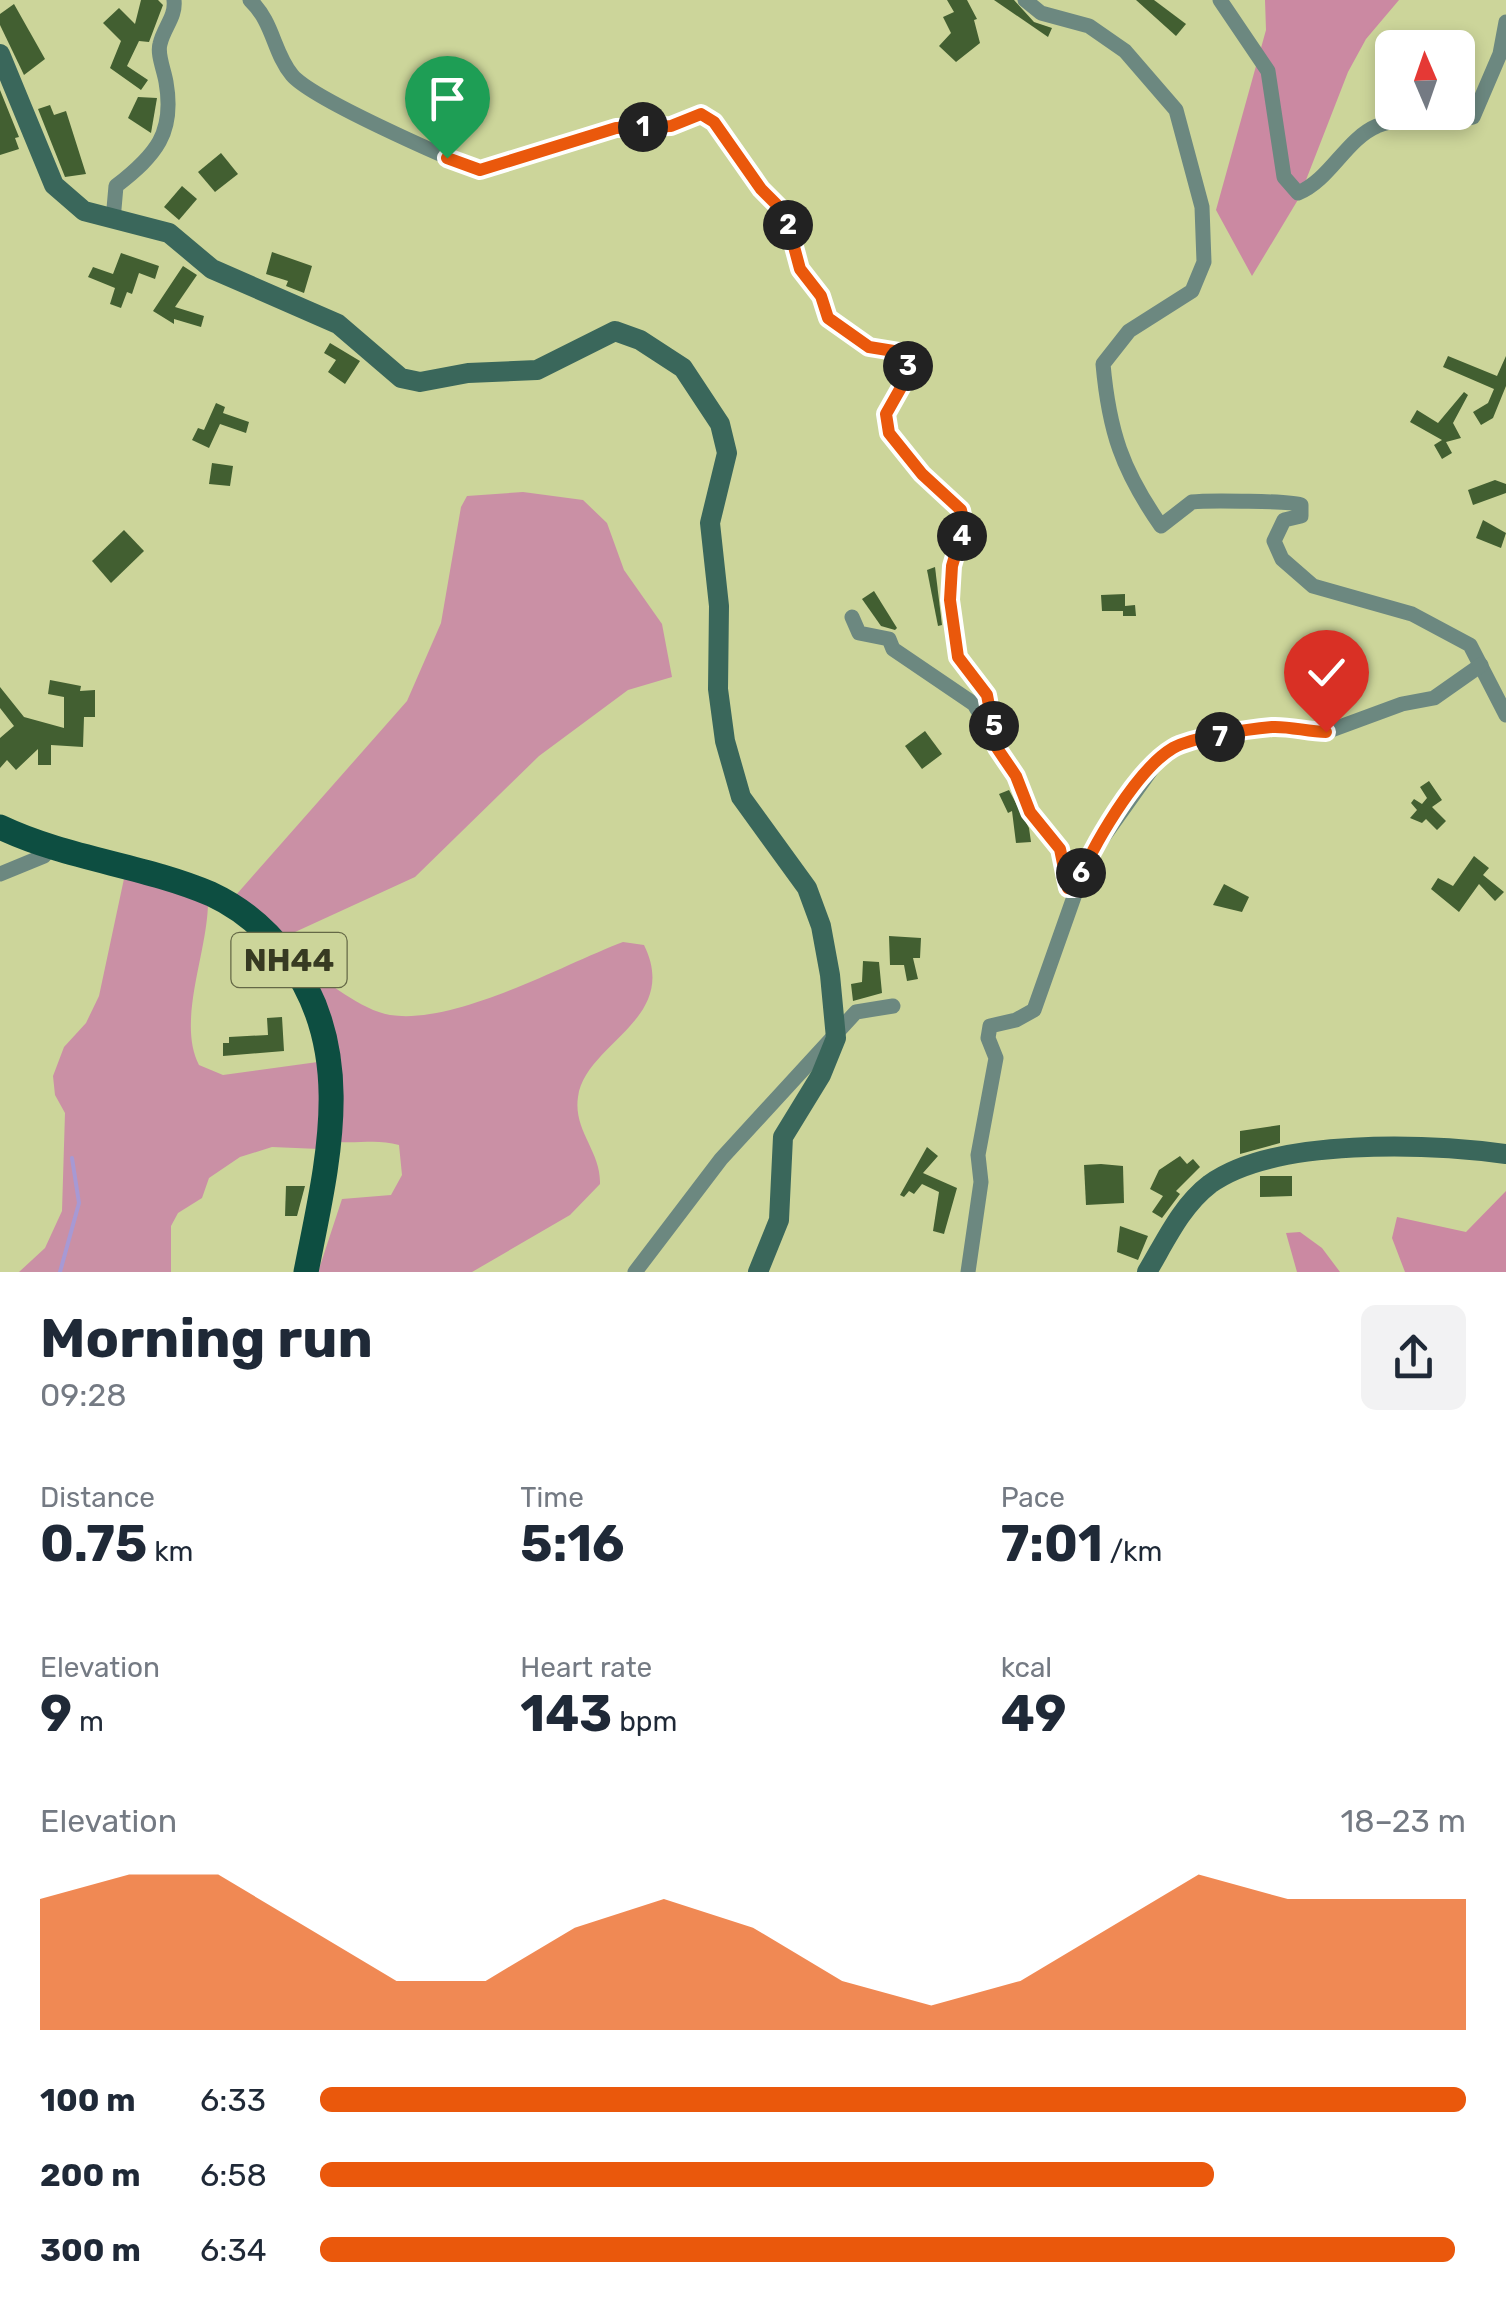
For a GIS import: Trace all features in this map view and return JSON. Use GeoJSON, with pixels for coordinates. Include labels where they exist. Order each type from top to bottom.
{"type":"FeatureCollection","features":[{"type":"Feature","properties":{"kind":"main road"},"geometry":{"type":"LineString","coordinates":[[0,54],[54,185],[84,210],[113,220],[144,222],[169,232],[212,269],[338,324],[388,369],[409,381],[538,370],[615,331],[640,340],[683,368],[720,424],[727,454],[710,522],[719,606],[718,690],[724,741],[741,798],[807,888],[822,926],[836,1038],[821,1075],[783,1137],[779,1220],[758,1272]]}},
{"type":"Feature","properties":{"kind":"main road","name":"NH44"},"geometry":{"type":"LineString","coordinates":[[0,827],[50,847],[211,894],[262,928],[302,978],[321,1014],[333,1086],[306,1272]]}},
{"type":"Feature","properties":{"kind":"main road"},"geometry":{"type":"LineString","coordinates":[[1148,1272],[1181,1214],[1210,1184],[1248,1164],[1358,1146],[1506,1154]]}},
{"type":"Feature","properties":{"kind":"street"},"geometry":{"type":"LineString","coordinates":[[113,220],[116,186],[146,162],[162,140],[170,114],[158,46],[175,11],[174,0]]}},
{"type":"Feature","properties":{"kind":"street"},"geometry":{"type":"LineString","coordinates":[[250,0],[266,16],[292,75],[325,97],[480,170],[616,128],[671,126],[701,114],[714,122],[761,189],[785,213],[800,269],[821,296],[828,318],[869,347],[906,353],[908,375],[886,414],[889,433],[922,474],[961,510],[964,525],[952,566],[950,600],[958,657],[987,695],[997,742]]}},
{"type":"Feature","properties":{"kind":"street"},"geometry":{"type":"LineString","coordinates":[[1025,0],[1041,13],[1089,26],[1124,51],[1176,110],[1202,207],[1204,262],[1192,292],[1129,331],[1103,364],[1117,452],[1160,526],[1192,502],[1241,505],[1290,500],[1301,505],[1301,516],[1284,520],[1274,542],[1294,574],[1313,586],[1412,614],[1470,645],[1506,715]]}},
{"type":"Feature","properties":{"kind":"street"},"geometry":{"type":"LineString","coordinates":[[1220,0],[1268,70],[1284,176],[1298,193],[1312,187],[1375,126],[1399,121],[1449,123],[1473,117],[1500,54],[1506,22]]}},
{"type":"Feature","properties":{"kind":"street"},"geometry":{"type":"LineString","coordinates":[[852,617],[859,633],[888,638],[893,649],[974,704],[1030,812],[1060,849],[1068,888],[1076,888]]}},
{"type":"Feature","properties":{"kind":"street"},"geometry":{"type":"LineString","coordinates":[[968,1272],[980,1182],[978,1155],[996,1058],[988,1038],[990,1026],[1016,1020],[1039,1001],[1086,860],[1159,758],[1176,746],[1276,726],[1326,732],[1402,704],[1434,698],[1480,665]]}},
{"type":"Feature","properties":{"kind":"street"},"geometry":{"type":"LineString","coordinates":[[0,874],[44,856],[50,847]]}},
{"type":"Feature","properties":{"kind":"street"},"geometry":{"type":"LineString","coordinates":[[634,1272],[722,1159],[856,1012],[894,1006]]}},
{"type":"Feature","properties":{"kind":"shaded area"},"geometry":{"type":"Polygon","coordinates":[[[1265,0],[1399,0],[1366,39],[1348,72],[1299,198],[1252,276],[1216,210],[1266,30],[1265,0]]]}},
{"type":"Feature","properties":{"kind":"shaded area"},"geometry":{"type":"Polygon","coordinates":[[[523,492],[583,500],[607,523],[624,570],[662,624],[672,677],[628,690],[539,756],[415,877],[282,938],[236,895],[407,701],[441,623],[461,507],[467,496],[523,492]]]}},
{"type":"Feature","properties":{"kind":"shaded area"},"geometry":{"type":"Polygon","coordinates":[[[125,874],[208,899],[192,1006],[193,1047],[199,1065],[223,1075],[325,1061],[319,1149],[272,1147],[240,1157],[209,1178],[202,1198],[178,1213],[171,1226],[171,1272],[19,1272],[45,1248],[62,1211],[65,1113],[55,1095],[53,1076],[64,1047],[86,1023],[99,996],[125,874]]]}},
{"type":"Feature","properties":{"kind":"shaded area"},"geometry":{"type":"Polygon","coordinates":[[[623,942],[644,945],[652,971],[650,993],[628,1029],[584,1078],[578,1097],[579,1120],[596,1161],[600,1184],[570,1215],[472,1272],[318,1272],[342,1199],[391,1195],[402,1175],[399,1145],[330,1141],[341,1061],[331,1016],[303,966],[379,1012],[416,1016],[476,1003],[623,942]]]}},
{"type":"Feature","properties":{"kind":"shaded area"},"geometry":{"type":"Polygon","coordinates":[[[1506,1191],[1506,1272],[1405,1272],[1392,1238],[1397,1217],[1466,1232],[1506,1191]]]}},
{"type":"Feature","properties":{"kind":"shaded area"},"geometry":{"type":"Polygon","coordinates":[[[1300,1232],[1322,1248],[1340,1272],[1297,1272],[1286,1233],[1300,1232]]]}},
{"type":"Feature","properties":{"kind":"building"},"geometry":{"type":"Polygon","coordinates":[[[141,0],[158,0],[163,5],[149,42],[139,41],[127,66],[148,80],[141,90],[110,68],[121,41],[103,23],[119,8],[135,24],[141,0]]]}},
{"type":"Feature","properties":{"kind":"building"},"geometry":{"type":"Polygon","coordinates":[[[947,0],[967,0],[977,19],[974,20],[980,43],[956,62],[939,46],[951,33],[943,17],[954,12],[947,0]]]}},
{"type":"Feature","properties":{"kind":"building"},"geometry":{"type":"Polygon","coordinates":[[[994,0],[1014,0],[1034,22],[1052,28],[1048,37],[994,0]]]}},
{"type":"Feature","properties":{"kind":"building"},"geometry":{"type":"Polygon","coordinates":[[[1136,0],[1154,0],[1186,24],[1176,36],[1136,0]]]}},
{"type":"Feature","properties":{"kind":"building"},"geometry":{"type":"Polygon","coordinates":[[[14,4],[45,59],[24,75],[0,25],[0,14],[14,4]]]}},
{"type":"Feature","properties":{"kind":"building"},"geometry":{"type":"Polygon","coordinates":[[[0,90],[19,137],[15,138],[19,149],[0,155],[0,90]]]}},
{"type":"Feature","properties":{"kind":"building"},"geometry":{"type":"Polygon","coordinates":[[[138,97],[157,98],[151,133],[128,118],[138,97]]]}},
{"type":"Feature","properties":{"kind":"building"},"geometry":{"type":"Polygon","coordinates":[[[50,105],[54,115],[66,111],[86,174],[65,177],[38,109],[50,105]]]}},
{"type":"Feature","properties":{"kind":"building"},"geometry":{"type":"Polygon","coordinates":[[[221,153],[238,174],[215,192],[198,172],[221,153]]]}},
{"type":"Feature","properties":{"kind":"building"},"geometry":{"type":"Polygon","coordinates":[[[182,186],[197,199],[179,220],[164,207],[182,186]]]}},
{"type":"Feature","properties":{"kind":"building"},"geometry":{"type":"Polygon","coordinates":[[[272,252],[312,266],[304,293],[286,286],[288,281],[266,274],[272,252]]]}},
{"type":"Feature","properties":{"kind":"building"},"geometry":{"type":"Polygon","coordinates":[[[121,253],[159,266],[155,279],[139,273],[132,294],[127,292],[121,308],[110,304],[115,288],[88,277],[93,267],[113,274],[121,253]]]}},
{"type":"Feature","properties":{"kind":"building"},"geometry":{"type":"Polygon","coordinates":[[[183,266],[197,275],[175,307],[204,316],[201,327],[174,319],[174,324],[153,311],[183,266]]]}},
{"type":"Feature","properties":{"kind":"building"},"geometry":{"type":"Polygon","coordinates":[[[330,343],[360,361],[345,384],[328,372],[336,360],[324,353],[330,343]]]}},
{"type":"Feature","properties":{"kind":"building"},"geometry":{"type":"Polygon","coordinates":[[[1448,356],[1497,376],[1506,356],[1506,386],[1493,418],[1481,425],[1473,412],[1488,403],[1494,389],[1443,367],[1448,356]]]}},
{"type":"Feature","properties":{"kind":"building"},"geometry":{"type":"Polygon","coordinates":[[[1464,392],[1468,395],[1453,423],[1461,438],[1446,442],[1452,453],[1442,459],[1434,445],[1442,440],[1410,422],[1417,410],[1438,423],[1464,392]]]}},
{"type":"Feature","properties":{"kind":"building"},"geometry":{"type":"Polygon","coordinates":[[[216,403],[225,407],[223,413],[249,422],[246,433],[220,424],[209,448],[192,440],[198,428],[204,430],[216,403]]]}},
{"type":"Feature","properties":{"kind":"building"},"geometry":{"type":"Polygon","coordinates":[[[212,463],[233,466],[230,486],[209,484],[212,463]]]}},
{"type":"Feature","properties":{"kind":"building"},"geometry":{"type":"Polygon","coordinates":[[[1495,480],[1506,484],[1506,493],[1473,505],[1468,490],[1495,480]]]}},
{"type":"Feature","properties":{"kind":"building"},"geometry":{"type":"Polygon","coordinates":[[[1483,520],[1506,533],[1501,548],[1476,538],[1483,520]]]}},
{"type":"Feature","properties":{"kind":"building"},"geometry":{"type":"Polygon","coordinates":[[[124,530],[144,551],[111,583],[92,561],[124,530]]]}},
{"type":"Feature","properties":{"kind":"building"},"geometry":{"type":"Polygon","coordinates":[[[935,567],[942,625],[938,626],[927,570],[935,567]]]}},
{"type":"Feature","properties":{"kind":"building"},"geometry":{"type":"Polygon","coordinates":[[[874,591],[895,630],[881,626],[862,599],[874,591]]]}},
{"type":"Feature","properties":{"kind":"building"},"geometry":{"type":"Polygon","coordinates":[[[1125,594],[1125,606],[1135,605],[1136,616],[1123,616],[1123,611],[1102,611],[1101,595],[1125,594]]]}},
{"type":"Feature","properties":{"kind":"building"},"geometry":{"type":"Polygon","coordinates":[[[50,680],[81,686],[80,691],[95,690],[95,717],[84,717],[83,747],[51,745],[51,765],[38,765],[38,749],[16,770],[7,760],[0,768],[0,738],[14,726],[0,708],[0,687],[24,717],[64,728],[64,697],[48,694],[50,680]]]}},
{"type":"Feature","properties":{"kind":"building"},"geometry":{"type":"Polygon","coordinates":[[[925,731],[942,754],[922,769],[905,746],[925,731]]]}},
{"type":"Feature","properties":{"kind":"building"},"geometry":{"type":"Polygon","coordinates":[[[1429,781],[1442,800],[1432,807],[1446,821],[1437,830],[1426,819],[1422,823],[1410,818],[1417,810],[1411,803],[1414,799],[1422,804],[1427,798],[1420,787],[1429,781]]]}},
{"type":"Feature","properties":{"kind":"building"},"geometry":{"type":"Polygon","coordinates":[[[1009,790],[1029,828],[1031,842],[1016,843],[1012,811],[1008,813],[999,794],[1009,790]]]}},
{"type":"Feature","properties":{"kind":"building"},"geometry":{"type":"Polygon","coordinates":[[[1474,856],[1489,868],[1483,875],[1504,892],[1495,901],[1479,884],[1459,912],[1431,889],[1438,878],[1453,886],[1474,856]]]}},
{"type":"Feature","properties":{"kind":"building"},"geometry":{"type":"Polygon","coordinates":[[[1224,884],[1249,897],[1242,912],[1213,905],[1224,884]]]}},
{"type":"Feature","properties":{"kind":"building"},"geometry":{"type":"Polygon","coordinates":[[[889,936],[921,938],[920,958],[913,958],[918,979],[907,981],[904,965],[890,965],[889,936]]]}},
{"type":"Feature","properties":{"kind":"building"},"geometry":{"type":"Polygon","coordinates":[[[863,961],[879,962],[882,993],[853,1001],[851,984],[862,982],[863,961]]]}},
{"type":"Feature","properties":{"kind":"building"},"geometry":{"type":"Polygon","coordinates":[[[282,1017],[284,1051],[223,1056],[223,1043],[229,1043],[229,1037],[268,1035],[267,1018],[282,1017]]]}},
{"type":"Feature","properties":{"kind":"building"},"geometry":{"type":"Polygon","coordinates":[[[1280,1125],[1280,1143],[1240,1154],[1240,1131],[1280,1125]]]}},
{"type":"Feature","properties":{"kind":"building"},"geometry":{"type":"Polygon","coordinates":[[[927,1147],[938,1156],[923,1173],[957,1188],[944,1234],[933,1231],[939,1192],[922,1184],[914,1194],[909,1191],[904,1197],[900,1195],[927,1147]]]}},
{"type":"Feature","properties":{"kind":"building"},"geometry":{"type":"Polygon","coordinates":[[[1180,1156],[1187,1164],[1193,1159],[1200,1167],[1176,1191],[1180,1194],[1162,1218],[1152,1212],[1163,1196],[1150,1189],[1159,1170],[1180,1156]]]}},
{"type":"Feature","properties":{"kind":"building"},"geometry":{"type":"Polygon","coordinates":[[[1084,1165],[1123,1166],[1124,1203],[1086,1205],[1084,1165]]]}},
{"type":"Feature","properties":{"kind":"building"},"geometry":{"type":"Polygon","coordinates":[[[1260,1176],[1292,1176],[1292,1196],[1260,1197],[1260,1176]]]}},
{"type":"Feature","properties":{"kind":"building"},"geometry":{"type":"Polygon","coordinates":[[[286,1186],[305,1186],[297,1216],[285,1216],[286,1186]]]}},
{"type":"Feature","properties":{"kind":"building"},"geometry":{"type":"Polygon","coordinates":[[[1120,1226],[1148,1236],[1138,1260],[1117,1252],[1120,1226]]]}},
{"type":"Feature","properties":{"kind":"waterway"},"geometry":{"type":"LineString","coordinates":[[60,1272],[79,1203],[72,1158]]}},
{"type":"Feature","properties":{"kind":"route"},"geometry":{"type":"LineString","coordinates":[[447,158],[480,170],[530,158],[616,128],[671,126],[701,114],[714,122],[761,189],[785,213],[800,269],[821,296],[828,318],[869,347],[906,353],[908,375],[886,414],[889,433],[922,474],[961,510],[964,525],[952,566],[950,600],[958,657],[987,695],[997,748],[1016,776],[1030,812],[1060,849],[1068,888],[1076,888],[1086,860],[1114,817],[1159,758],[1176,746],[1276,726],[1326,732]]}}]}
